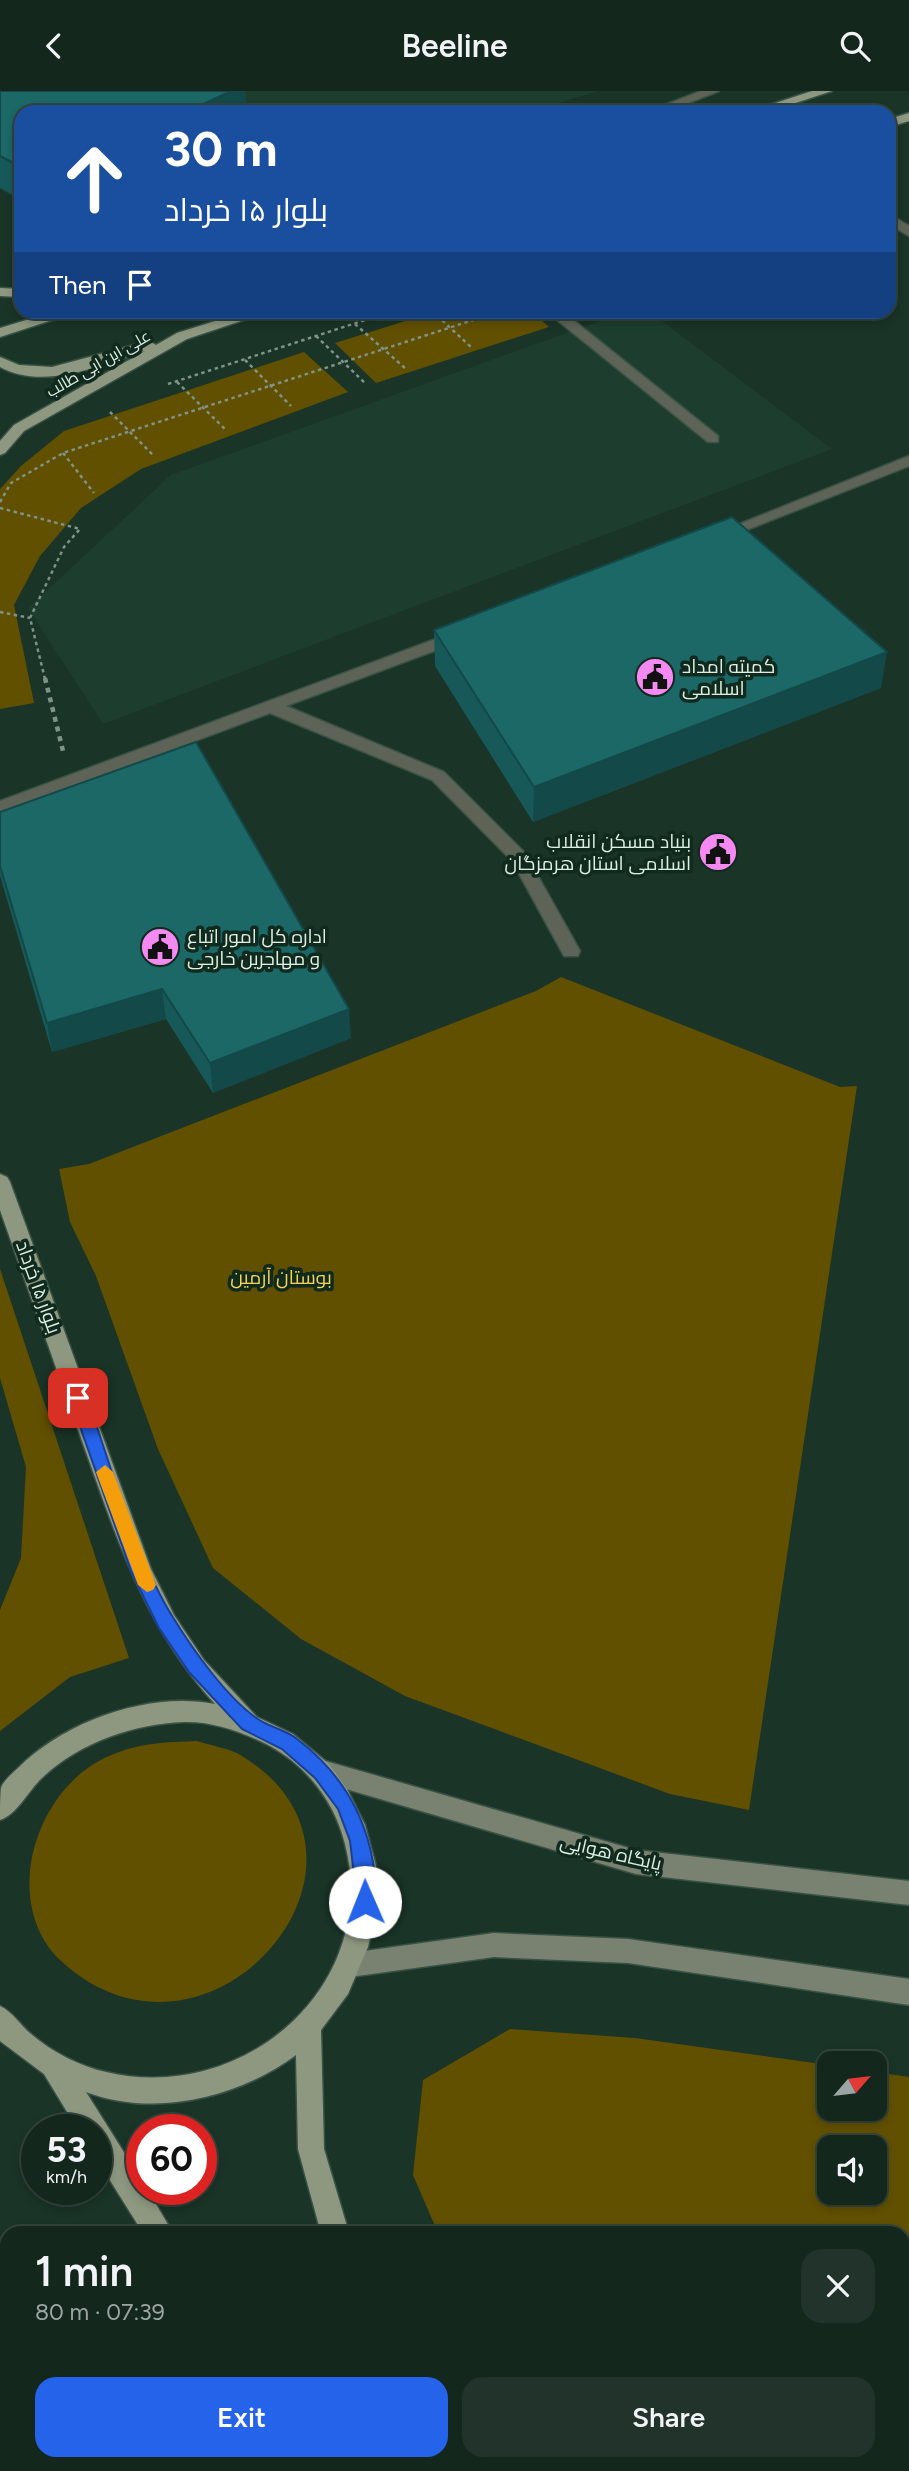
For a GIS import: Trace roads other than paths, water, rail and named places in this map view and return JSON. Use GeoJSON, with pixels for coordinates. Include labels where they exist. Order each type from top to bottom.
{"type":"FeatureCollection","features":[{"type":"Feature","properties":{"kind":"main road"},"geometry":{"type":"LineString","coordinates":[[778,105],[826,91]]}},
{"type":"Feature","properties":{"kind":"main road"},"geometry":{"type":"LineString","coordinates":[[0,333],[47,319]]}},
{"type":"Feature","properties":{"kind":"main road","name":"علی ابن ابی طالب"},"geometry":{"type":"LineString","coordinates":[[0,450],[19,428],[182,336],[238,319]]}},
{"type":"Feature","properties":{"kind":"main road"},"geometry":{"type":"LineString","coordinates":[[0,340],[25,326]]}},
{"type":"Feature","properties":{"kind":"main road"},"geometry":{"type":"LineString","coordinates":[[0,361],[12,369],[43,373],[182,336]]}},
{"type":"Feature","properties":{"kind":"main road","name":"بلوار ۱۵ خرداد"},"geometry":{"type":"LineString","coordinates":[[0,1182],[140,1571],[166,1622],[195,1667],[248,1723]]}},
{"type":"Feature","properties":{"kind":"main road"},"geometry":{"type":"LineString","coordinates":[[0,1809],[13,1787],[63,1745],[123,1719],[187,1711],[248,1723],[289,1743],[322,1772],[345,1804],[360,1841],[366,1881],[363,1924],[350,1965],[332,1997],[308,2027],[264,2060],[212,2083],[158,2092],[105,2087],[55,2068]]}},
{"type":"Feature","properties":{"kind":"main road","name":"پایگاه هوایی"},"geometry":{"type":"LineString","coordinates":[[322,1772],[636,1862],[909,1893]]}},
{"type":"Feature","properties":{"kind":"main road"},"geometry":{"type":"LineString","coordinates":[[350,1965],[494,1945],[614,1950],[909,1992]]}},
{"type":"Feature","properties":{"kind":"main road"},"geometry":{"type":"LineString","coordinates":[[1,2023],[55,2068],[84,2114]]}},
{"type":"Feature","properties":{"kind":"main road"},"geometry":{"type":"LineString","coordinates":[[308,2027],[311,2149],[333,2226]]}},
{"type":"Feature","properties":{"kind":"main road"},"geometry":{"type":"LineString","coordinates":[[112,2159],[155,2226]]}},
{"type":"Feature","properties":{"kind":"street"},"geometry":{"type":"LineString","coordinates":[[673,105],[713,91]]}},
{"type":"Feature","properties":{"kind":"street"},"geometry":{"type":"LineString","coordinates":[[563,319],[713,439]]}},
{"type":"Feature","properties":{"kind":"street"},"geometry":{"type":"LineString","coordinates":[[695,544],[909,461]]}},
{"type":"Feature","properties":{"kind":"street"},"geometry":{"type":"LineString","coordinates":[[0,808],[477,628]]}},
{"type":"Feature","properties":{"kind":"street"},"geometry":{"type":"LineString","coordinates":[[272,707],[438,776],[519,857],[570,951]]}},
{"type":"Feature","properties":{"kind":"place","name":"کمیته امداد اسلامی"},"geometry":{"type":"Point","coordinates":[655,677]}},
{"type":"Feature","properties":{"kind":"place","name":"بنیاد مسکن انقلاب اسلامی استان هرمزگان"},"geometry":{"type":"Point","coordinates":[718,852]}},
{"type":"Feature","properties":{"kind":"place","name":"اداره کل امور اتباع و مهاجرین خارجی"},"geometry":{"type":"Point","coordinates":[160,947]}},
{"type":"Feature","properties":{"kind":"park label","name":"بوستان آرمین"},"geometry":{"type":"Point","coordinates":[281,1277]}}]}
